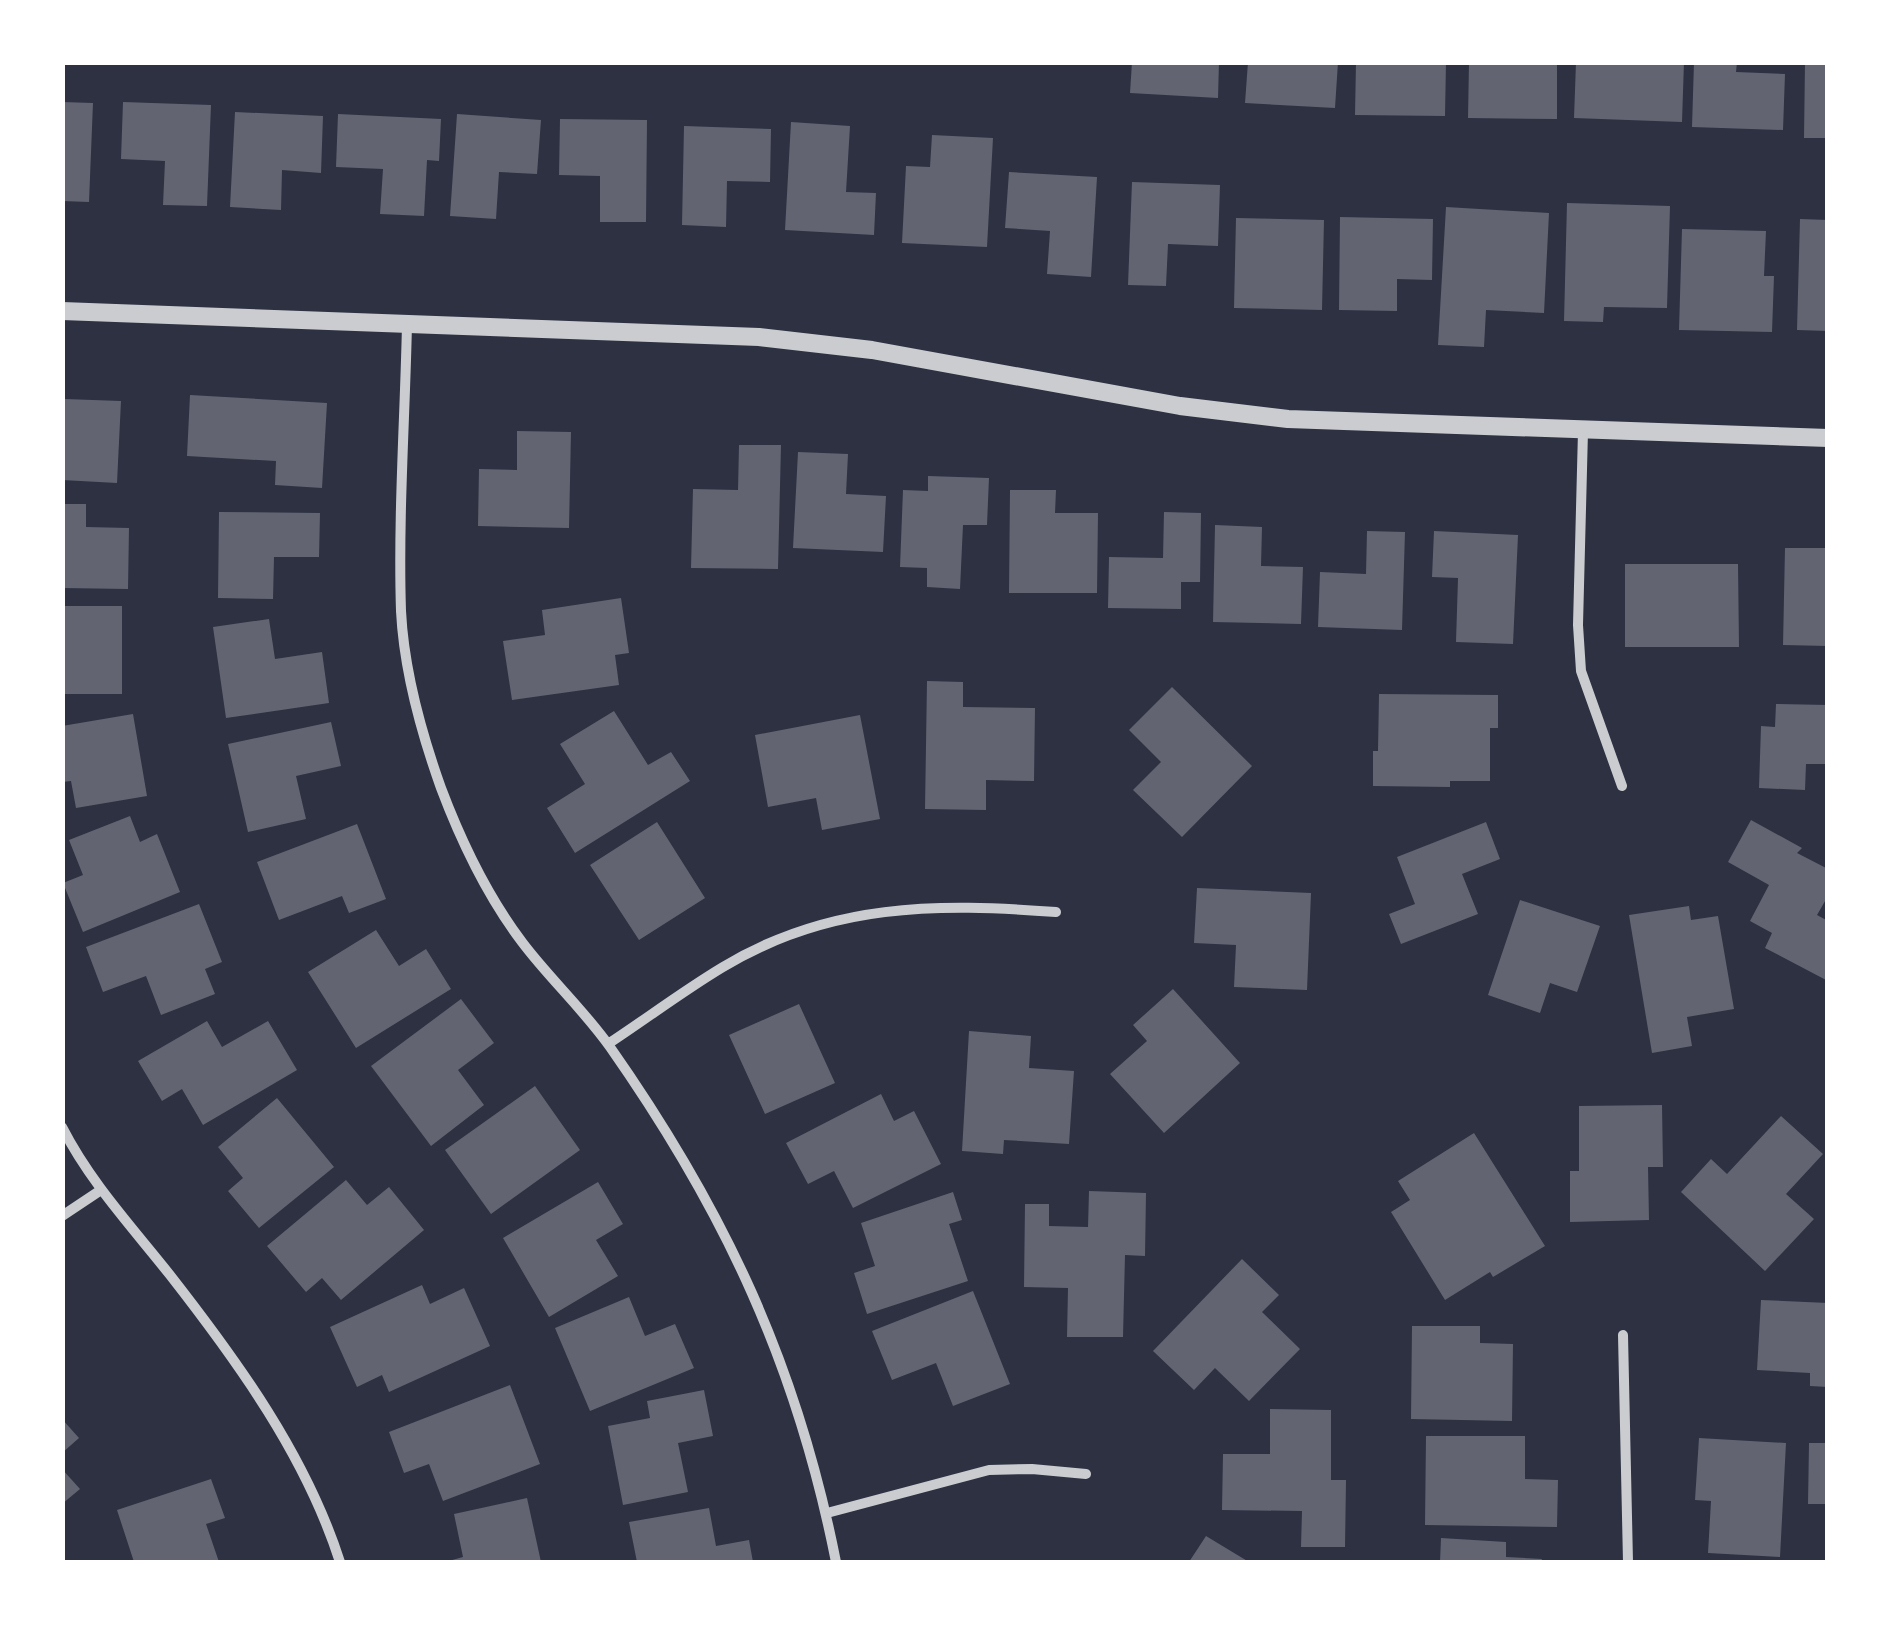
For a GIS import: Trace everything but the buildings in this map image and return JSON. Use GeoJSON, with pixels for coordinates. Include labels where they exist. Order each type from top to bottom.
{"type":"FeatureCollection","features":[{"type":"Feature","properties":{"kind":"street"},"geometry":{"type":"LineString","coordinates":[[62,310],[759,337],[872,350],[1239,414],[1350,422],[1828,438]]}},
{"type":"Feature","properties":{"kind":"street"},"geometry":{"type":"LineString","coordinates":[[407,322],[401,611],[411,684],[442,791],[484,882],[521,941],[608,1044],[700,1186],[745,1274],[776,1343],[826,1513],[836,1562]]}},
{"type":"Feature","properties":{"kind":"street"},"geometry":{"type":"LineString","coordinates":[[1584,430],[1578,625],[1581,671],[1622,786]]}},
{"type":"Feature","properties":{"kind":"street"},"geometry":{"type":"LineString","coordinates":[[608,1044],[724,967],[823,924],[862,914],[949,906],[1056,912]]}},
{"type":"Feature","properties":{"kind":"street"},"geometry":{"type":"LineString","coordinates":[[62,1127],[101,1190],[246,1378],[310,1489],[340,1562]]}},
{"type":"Feature","properties":{"kind":"street"},"geometry":{"type":"LineString","coordinates":[[62,1216],[101,1190]]}},
{"type":"Feature","properties":{"kind":"street"},"geometry":{"type":"LineString","coordinates":[[1622,1335],[1628,1562]]}},
{"type":"Feature","properties":{"kind":"street"},"geometry":{"type":"LineString","coordinates":[[826,1513],[990,1470],[1086,1474]]}}]}
